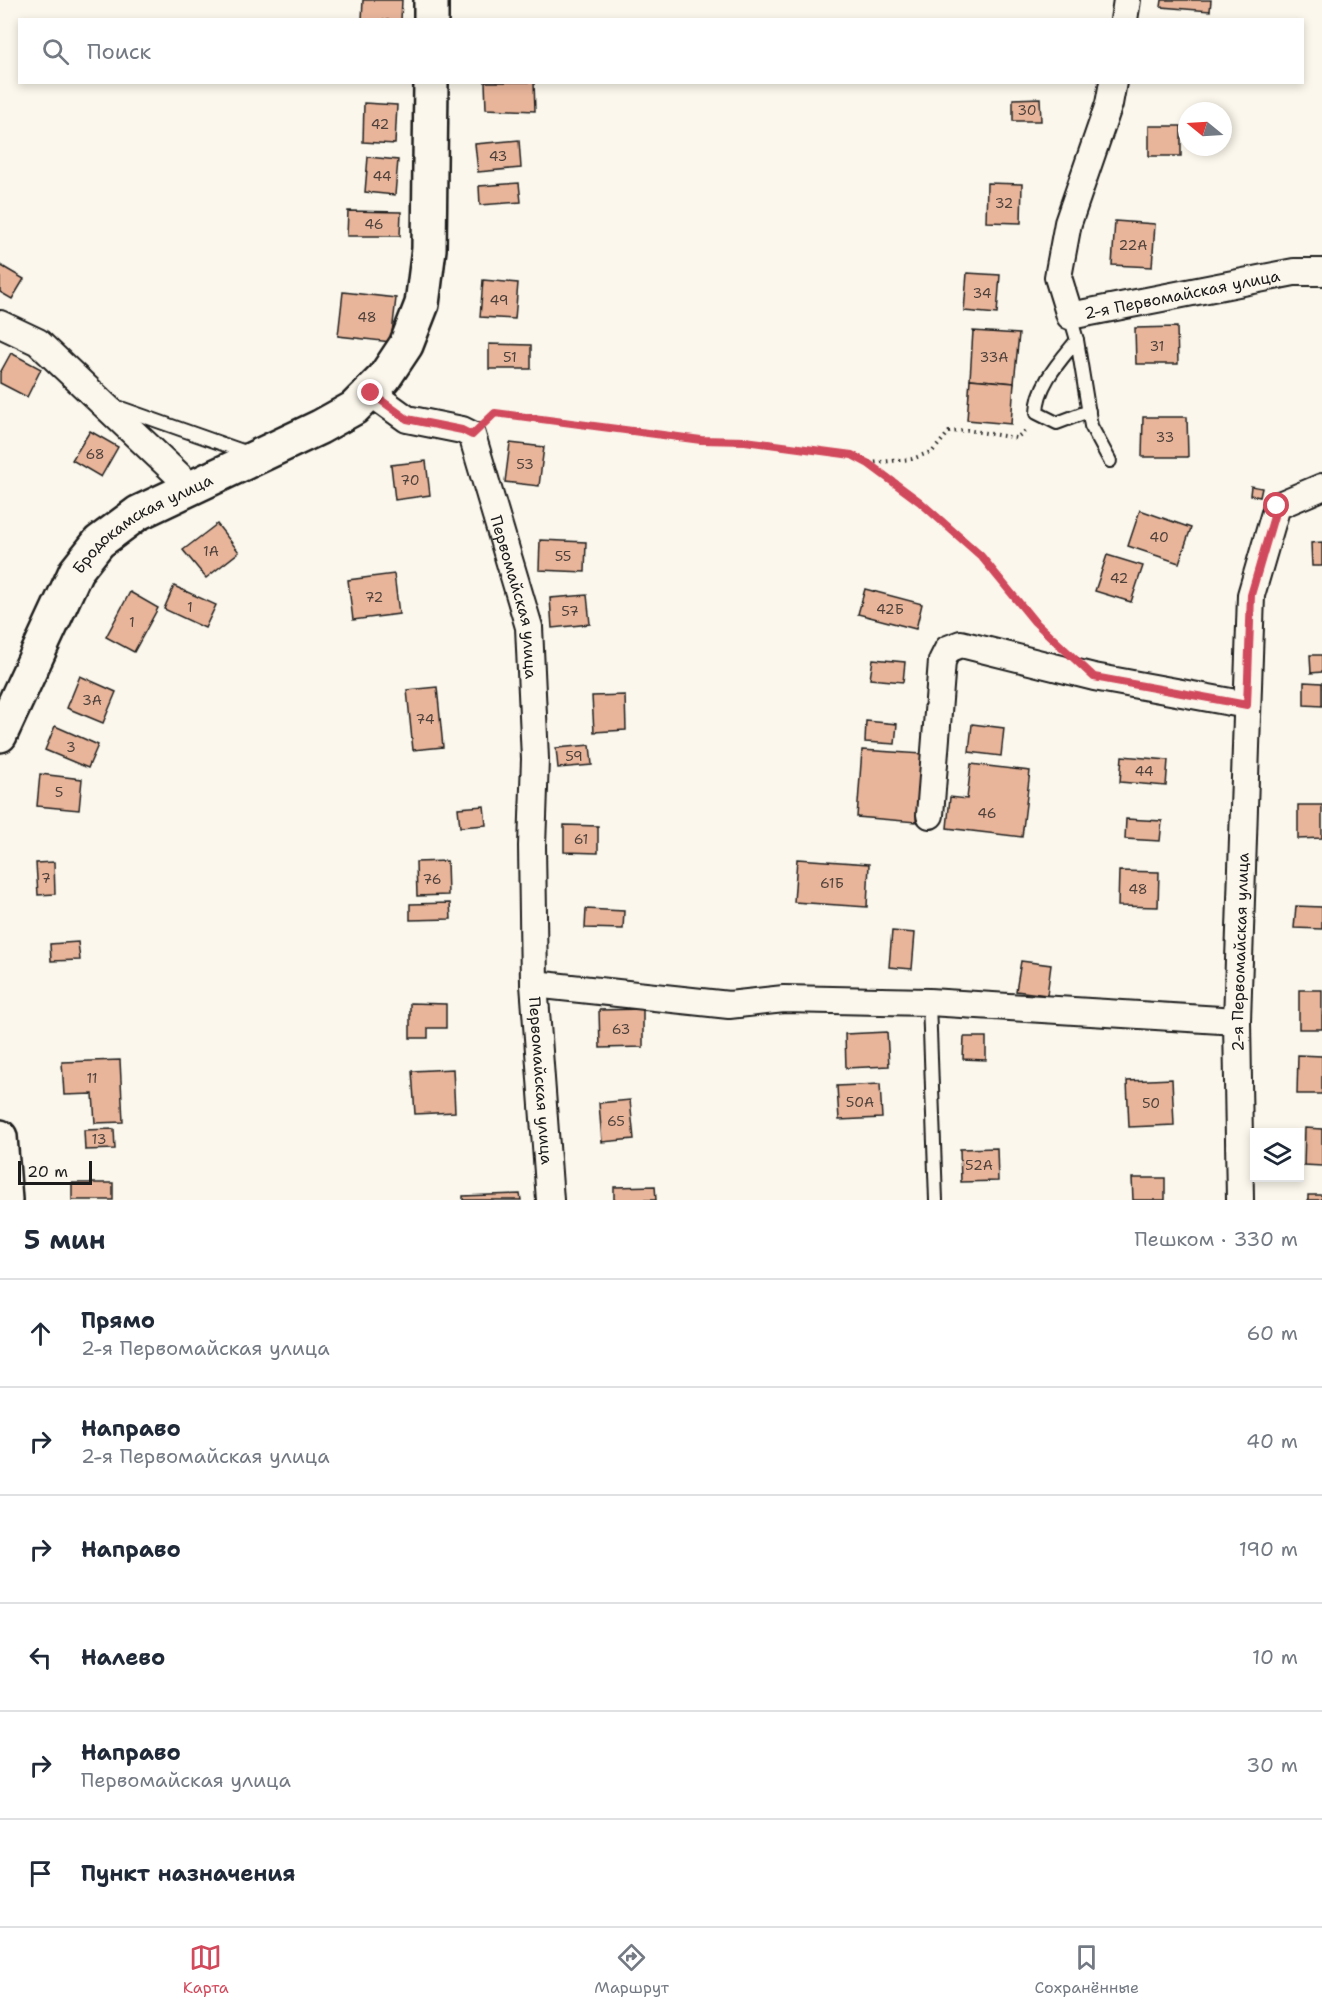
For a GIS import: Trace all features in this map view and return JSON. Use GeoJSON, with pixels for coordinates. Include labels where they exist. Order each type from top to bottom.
{"type":"FeatureCollection","features":[{"type":"Feature","properties":{"kind":"street"},"geometry":{"type":"LineString","coordinates":[[431,0],[431,18]]}},
{"type":"Feature","properties":{"kind":"street"},"geometry":{"type":"LineString","coordinates":[[1124,18],[1127,0]]}},
{"type":"Feature","properties":{"kind":"street"},"geometry":{"type":"LineString","coordinates":[[430,84],[429,249],[422,304],[406,345],[371,393],[407,419],[462,430],[472,435]]}},
{"type":"Feature","properties":{"kind":"street","name":"2-я Первомайская улица"},"geometry":{"type":"LineString","coordinates":[[1113,84],[1109,104],[1068,223],[1058,277],[1073,328],[1294,272],[1322,272]]}},
{"type":"Feature","properties":{"kind":"street"},"geometry":{"type":"LineString","coordinates":[[0,324],[38,342],[192,488]]}},
{"type":"Feature","properties":{"kind":"street","name":"Бродокамская улица"},"geometry":{"type":"LineString","coordinates":[[4,717],[76,572],[99,542],[138,513],[354,408],[371,393]]}},
{"type":"Feature","properties":{"kind":"street","name":"Первомайская улица"},"geometry":{"type":"LineString","coordinates":[[472,435],[529,627],[535,759],[532,846],[534,984],[550,1200]]}},
{"type":"Feature","properties":{"kind":"street","name":"2-я Первомайская улица"},"geometry":{"type":"LineString","coordinates":[[1240,1200],[1237,1022],[1251,595],[1277,506],[1322,487]]}},
{"type":"Feature","properties":{"kind":"street"},"geometry":{"type":"LineString","coordinates":[[930,815],[942,661],[948,649],[961,644],[1094,677],[1247,705]]}},
{"type":"Feature","properties":{"kind":"street"},"geometry":{"type":"LineString","coordinates":[[534,984],[729,1005],[784,999],[929,1002],[1237,1022]]}},
{"type":"Feature","properties":{"kind":"street"},"geometry":{"type":"LineString","coordinates":[[0,1137],[5,1200]]}},
{"type":"Feature","properties":{"kind":"lane"},"geometry":{"type":"LineString","coordinates":[[1073,328],[1091,426],[1110,461]]}},
{"type":"Feature","properties":{"kind":"lane"},"geometry":{"type":"LineString","coordinates":[[1073,328],[1037,403],[1037,414],[1057,423],[1089,411]]}},
{"type":"Feature","properties":{"kind":"lane"},"geometry":{"type":"LineString","coordinates":[[99,401],[258,456]]}},
{"type":"Feature","properties":{"kind":"lane"},"geometry":{"type":"LineString","coordinates":[[929,1002],[936,1200]]}},
{"type":"Feature","properties":{"kind":"path"},"geometry":{"type":"LineString","coordinates":[[472,435],[495,413],[701,440],[745,441],[852,455],[869,464],[920,502],[981,556],[1034,621],[1060,645]]}},
{"type":"Feature","properties":{"kind":"path"},"geometry":{"type":"LineString","coordinates":[[869,464],[912,459],[933,451],[949,432],[967,430],[1016,438],[1028,429],[1037,414]]}},
{"type":"Feature","properties":{"kind":"building"},"geometry":{"type":"Polygon","coordinates":[[[363,0],[402,0],[401,18],[362,18],[363,0]]]}},
{"type":"Feature","properties":{"kind":"building"},"geometry":{"type":"Polygon","coordinates":[[[1162,0],[1211,0],[1210,11],[1161,7],[1162,0]]]}},
{"type":"Feature","properties":{"kind":"building"},"geometry":{"type":"Polygon","coordinates":[[[485,84],[534,84],[535,111],[486,109],[485,84]]]}},
{"type":"Feature","properties":{"kind":"building"},"geometry":{"type":"Polygon","coordinates":[[[1040,98],[1041,121],[1013,121],[1013,99],[1040,98]]]}},
{"type":"Feature","properties":{"kind":"building"},"geometry":{"type":"Polygon","coordinates":[[[364,103],[397,105],[395,144],[363,142],[364,103]]]}},
{"type":"Feature","properties":{"kind":"building"},"geometry":{"type":"Polygon","coordinates":[[[1149,126],[1178,126],[1178,156],[1149,156],[1149,126]]]}},
{"type":"Feature","properties":{"kind":"building"},"geometry":{"type":"Polygon","coordinates":[[[519,140],[521,168],[478,172],[475,144],[519,140]]]}},
{"type":"Feature","properties":{"kind":"building"},"geometry":{"type":"Polygon","coordinates":[[[368,157],[398,160],[395,195],[365,192],[368,157]]]}},
{"type":"Feature","properties":{"kind":"building"},"geometry":{"type":"Polygon","coordinates":[[[519,183],[521,202],[480,205],[479,186],[519,183]]]}},
{"type":"Feature","properties":{"kind":"building"},"geometry":{"type":"Polygon","coordinates":[[[987,183],[1022,184],[1021,223],[986,222],[987,183]]]}},
{"type":"Feature","properties":{"kind":"building"},"geometry":{"type":"Polygon","coordinates":[[[348,211],[401,212],[400,236],[347,236],[348,211]]]}},
{"type":"Feature","properties":{"kind":"building"},"geometry":{"type":"Polygon","coordinates":[[[1115,221],[1155,224],[1152,267],[1112,265],[1115,221]]]}},
{"type":"Feature","properties":{"kind":"building"},"geometry":{"type":"Polygon","coordinates":[[[0,265],[24,279],[12,299],[0,292],[0,265]]]}},
{"type":"Feature","properties":{"kind":"building"},"geometry":{"type":"Polygon","coordinates":[[[967,273],[1000,275],[997,314],[964,311],[967,273]]]}},
{"type":"Feature","properties":{"kind":"building"},"geometry":{"type":"Polygon","coordinates":[[[483,280],[518,283],[515,319],[480,317],[483,280]]]}},
{"type":"Feature","properties":{"kind":"building"},"geometry":{"type":"Polygon","coordinates":[[[343,292],[396,298],[391,342],[338,336],[343,292]]]}},
{"type":"Feature","properties":{"kind":"building"},"geometry":{"type":"Polygon","coordinates":[[[1177,327],[1178,364],[1136,364],[1135,328],[1177,327]]]}},
{"type":"Feature","properties":{"kind":"building"},"geometry":{"type":"Polygon","coordinates":[[[973,331],[1019,334],[1014,383],[970,379],[973,331]]]}},
{"type":"Feature","properties":{"kind":"building"},"geometry":{"type":"Polygon","coordinates":[[[489,344],[531,345],[531,369],[489,369],[489,344]]]}},
{"type":"Feature","properties":{"kind":"building"},"geometry":{"type":"Polygon","coordinates":[[[11,353],[41,369],[27,397],[0,383],[0,373],[11,353]]]}},
{"type":"Feature","properties":{"kind":"building"},"geometry":{"type":"Polygon","coordinates":[[[970,379],[1014,383],[1011,424],[967,420],[970,379]]]}},
{"type":"Feature","properties":{"kind":"building"},"geometry":{"type":"Polygon","coordinates":[[[1143,417],[1187,417],[1188,457],[1142,457],[1143,417]]]}},
{"type":"Feature","properties":{"kind":"building"},"geometry":{"type":"Polygon","coordinates":[[[90,431],[118,447],[101,477],[72,460],[90,431]]]}},
{"type":"Feature","properties":{"kind":"building"},"geometry":{"type":"Polygon","coordinates":[[[510,443],[544,447],[539,486],[505,482],[510,443]]]}},
{"type":"Feature","properties":{"kind":"building"},"geometry":{"type":"Polygon","coordinates":[[[426,461],[430,495],[395,500],[391,465],[426,461]]]}},
{"type":"Feature","properties":{"kind":"building"},"geometry":{"type":"Polygon","coordinates":[[[1251,486],[1262,488],[1260,497],[1250,495],[1251,486]]]}},
{"type":"Feature","properties":{"kind":"building"},"geometry":{"type":"Polygon","coordinates":[[[1140,510],[1191,528],[1179,563],[1128,546],[1140,510]]]}},
{"type":"Feature","properties":{"kind":"building"},"geometry":{"type":"Polygon","coordinates":[[[217,524],[239,552],[206,578],[183,550],[217,524]]]}},
{"type":"Feature","properties":{"kind":"building"},"geometry":{"type":"Polygon","coordinates":[[[540,540],[586,542],[585,572],[539,570],[540,540]]]}},
{"type":"Feature","properties":{"kind":"building"},"geometry":{"type":"Polygon","coordinates":[[[1322,542],[1322,566],[1312,566],[1311,543],[1322,542]]]}},
{"type":"Feature","properties":{"kind":"building"},"geometry":{"type":"Polygon","coordinates":[[[1107,555],[1143,566],[1131,602],[1095,591],[1107,555]]]}},
{"type":"Feature","properties":{"kind":"building"},"geometry":{"type":"Polygon","coordinates":[[[394,574],[399,614],[353,620],[348,580],[394,574]]]}},
{"type":"Feature","properties":{"kind":"building"},"geometry":{"type":"Polygon","coordinates":[[[174,586],[216,605],[205,628],[164,609],[174,586]]]}},
{"type":"Feature","properties":{"kind":"building"},"geometry":{"type":"Polygon","coordinates":[[[865,589],[922,604],[916,629],[858,614],[865,589]]]}},
{"type":"Feature","properties":{"kind":"building"},"geometry":{"type":"Polygon","coordinates":[[[130,592],[158,608],[134,652],[106,637],[130,592]]]}},
{"type":"Feature","properties":{"kind":"building"},"geometry":{"type":"Polygon","coordinates":[[[587,595],[590,624],[552,628],[550,598],[587,595]]]}},
{"type":"Feature","properties":{"kind":"building"},"geometry":{"type":"Polygon","coordinates":[[[1310,655],[1322,655],[1322,672],[1311,673],[1310,655]]]}},
{"type":"Feature","properties":{"kind":"building"},"geometry":{"type":"Polygon","coordinates":[[[873,659],[905,662],[903,682],[870,679],[873,659]]]}},
{"type":"Feature","properties":{"kind":"building"},"geometry":{"type":"Polygon","coordinates":[[[80,676],[116,692],[103,723],[67,708],[80,676]]]}},
{"type":"Feature","properties":{"kind":"building"},"geometry":{"type":"Polygon","coordinates":[[[1304,682],[1322,683],[1322,706],[1304,705],[1304,682]]]}},
{"type":"Feature","properties":{"kind":"building"},"geometry":{"type":"Polygon","coordinates":[[[437,687],[443,747],[413,750],[407,690],[437,687]]]}},
{"type":"Feature","properties":{"kind":"building"},"geometry":{"type":"Polygon","coordinates":[[[625,695],[626,730],[594,732],[592,696],[625,695]]]}},
{"type":"Feature","properties":{"kind":"building"},"geometry":{"type":"Polygon","coordinates":[[[866,721],[897,724],[895,744],[865,742],[866,721]]]}},
{"type":"Feature","properties":{"kind":"building"},"geometry":{"type":"Polygon","coordinates":[[[972,724],[1004,728],[1001,756],[969,752],[972,724]]]}},
{"type":"Feature","properties":{"kind":"building"},"geometry":{"type":"Polygon","coordinates":[[[55,726],[98,745],[88,768],[45,750],[55,726]]]}},
{"type":"Feature","properties":{"kind":"building"},"geometry":{"type":"Polygon","coordinates":[[[590,745],[592,765],[558,768],[556,748],[590,745]]]}},
{"type":"Feature","properties":{"kind":"building"},"geometry":{"type":"Polygon","coordinates":[[[862,750],[922,754],[916,822],[857,817],[862,750]]]}},
{"type":"Feature","properties":{"kind":"building"},"geometry":{"type":"Polygon","coordinates":[[[1122,756],[1168,760],[1166,786],[1120,782],[1122,756]]]}},
{"type":"Feature","properties":{"kind":"building"},"geometry":{"type":"Polygon","coordinates":[[[971,764],[1030,771],[1022,837],[947,828],[950,797],[967,799],[971,764]]]}},
{"type":"Feature","properties":{"kind":"building"},"geometry":{"type":"Polygon","coordinates":[[[40,774],[82,779],[79,810],[37,806],[40,774]]]}},
{"type":"Feature","properties":{"kind":"building"},"geometry":{"type":"Polygon","coordinates":[[[1298,805],[1322,805],[1322,838],[1298,839],[1298,805]]]}},
{"type":"Feature","properties":{"kind":"building"},"geometry":{"type":"Polygon","coordinates":[[[484,806],[486,825],[460,827],[458,808],[484,806]]]}},
{"type":"Feature","properties":{"kind":"building"},"geometry":{"type":"Polygon","coordinates":[[[1126,819],[1162,821],[1160,841],[1125,839],[1126,819]]]}},
{"type":"Feature","properties":{"kind":"building"},"geometry":{"type":"Polygon","coordinates":[[[564,825],[598,826],[598,853],[564,852],[564,825]]]}},
{"type":"Feature","properties":{"kind":"building"},"geometry":{"type":"Polygon","coordinates":[[[797,859],[869,864],[867,907],[794,902],[797,859]]]}},
{"type":"Feature","properties":{"kind":"building"},"geometry":{"type":"Polygon","coordinates":[[[447,861],[448,895],[417,896],[416,862],[447,861]]]}},
{"type":"Feature","properties":{"kind":"building"},"geometry":{"type":"Polygon","coordinates":[[[54,862],[55,894],[38,895],[36,863],[54,862]]]}},
{"type":"Feature","properties":{"kind":"building"},"geometry":{"type":"Polygon","coordinates":[[[1119,871],[1159,872],[1158,907],[1118,906],[1119,871]]]}},
{"type":"Feature","properties":{"kind":"building"},"geometry":{"type":"Polygon","coordinates":[[[450,903],[451,919],[410,920],[410,904],[450,903]]]}},
{"type":"Feature","properties":{"kind":"building"},"geometry":{"type":"Polygon","coordinates":[[[1296,906],[1322,907],[1322,929],[1294,928],[1296,906]]]}},
{"type":"Feature","properties":{"kind":"building"},"geometry":{"type":"Polygon","coordinates":[[[586,909],[624,911],[623,929],[585,928],[586,909]]]}},
{"type":"Feature","properties":{"kind":"building"},"geometry":{"type":"Polygon","coordinates":[[[892,931],[915,933],[912,969],[889,967],[892,931]]]}},
{"type":"Feature","properties":{"kind":"building"},"geometry":{"type":"Polygon","coordinates":[[[78,942],[80,960],[51,961],[50,944],[78,942]]]}},
{"type":"Feature","properties":{"kind":"building"},"geometry":{"type":"Polygon","coordinates":[[[1021,961],[1051,965],[1047,995],[1016,991],[1021,961]]]}},
{"type":"Feature","properties":{"kind":"building"},"geometry":{"type":"Polygon","coordinates":[[[1299,990],[1322,990],[1322,1029],[1299,1029],[1299,990]]]}},
{"type":"Feature","properties":{"kind":"building"},"geometry":{"type":"Polygon","coordinates":[[[410,1003],[446,1004],[446,1028],[428,1028],[428,1038],[410,1038],[410,1003]]]}},
{"type":"Feature","properties":{"kind":"building"},"geometry":{"type":"Polygon","coordinates":[[[643,1009],[643,1047],[600,1048],[599,1010],[643,1009]]]}},
{"type":"Feature","properties":{"kind":"building"},"geometry":{"type":"Polygon","coordinates":[[[887,1032],[889,1066],[846,1068],[845,1034],[887,1032]]]}},
{"type":"Feature","properties":{"kind":"building"},"geometry":{"type":"Polygon","coordinates":[[[964,1037],[986,1037],[986,1060],[963,1059],[964,1037]]]}},
{"type":"Feature","properties":{"kind":"building"},"geometry":{"type":"Polygon","coordinates":[[[1298,1055],[1322,1056],[1322,1094],[1297,1094],[1298,1055]]]}},
{"type":"Feature","properties":{"kind":"building"},"geometry":{"type":"Polygon","coordinates":[[[120,1060],[123,1122],[95,1123],[93,1094],[64,1095],[62,1062],[120,1060]]]}},
{"type":"Feature","properties":{"kind":"building"},"geometry":{"type":"Polygon","coordinates":[[[453,1069],[455,1112],[415,1114],[412,1071],[453,1069]]]}},
{"type":"Feature","properties":{"kind":"building"},"geometry":{"type":"Polygon","coordinates":[[[1172,1079],[1174,1125],[1129,1127],[1127,1081],[1172,1079]]]}},
{"type":"Feature","properties":{"kind":"building"},"geometry":{"type":"Polygon","coordinates":[[[880,1084],[882,1118],[839,1120],[837,1086],[880,1084]]]}},
{"type":"Feature","properties":{"kind":"building"},"geometry":{"type":"Polygon","coordinates":[[[630,1100],[634,1139],[602,1142],[599,1103],[630,1100]]]}},
{"type":"Feature","properties":{"kind":"building"},"geometry":{"type":"Polygon","coordinates":[[[1305,1128],[1322,1129],[1322,1166],[1304,1165],[1305,1128]]]}},
{"type":"Feature","properties":{"kind":"building"},"geometry":{"type":"Polygon","coordinates":[[[114,1129],[115,1149],[85,1150],[84,1130],[114,1129]]]}},
{"type":"Feature","properties":{"kind":"building"},"geometry":{"type":"Polygon","coordinates":[[[997,1148],[998,1181],[961,1182],[960,1149],[997,1148]]]}},
{"type":"Feature","properties":{"kind":"building"},"geometry":{"type":"Polygon","coordinates":[[[1132,1178],[1165,1178],[1165,1200],[1133,1200],[1132,1178]]]}},
{"type":"Feature","properties":{"kind":"building"},"geometry":{"type":"Polygon","coordinates":[[[72,1183],[113,1183],[113,1200],[72,1200],[72,1183]]]}},
{"type":"Feature","properties":{"kind":"building"},"geometry":{"type":"Polygon","coordinates":[[[655,1186],[656,1200],[614,1200],[614,1187],[655,1186]]]}},
{"type":"Feature","properties":{"kind":"building"},"geometry":{"type":"Polygon","coordinates":[[[520,1194],[521,1200],[463,1200],[463,1196],[520,1194]]]}},
{"type":"Feature","properties":{"kind":"building"},"geometry":{"type":"Polygon","coordinates":[[[1308,1195],[1322,1195],[1322,1200],[1308,1200],[1308,1195]]]}},
{"type":"Feature","properties":{"kind":"route"},"geometry":{"type":"LineString","coordinates":[[371,393],[407,419],[462,430],[472,435],[495,413],[701,440],[745,441],[852,455],[869,464],[920,502],[981,556],[1034,621],[1094,677],[1247,705],[1251,595],[1277,506]]}}]}
